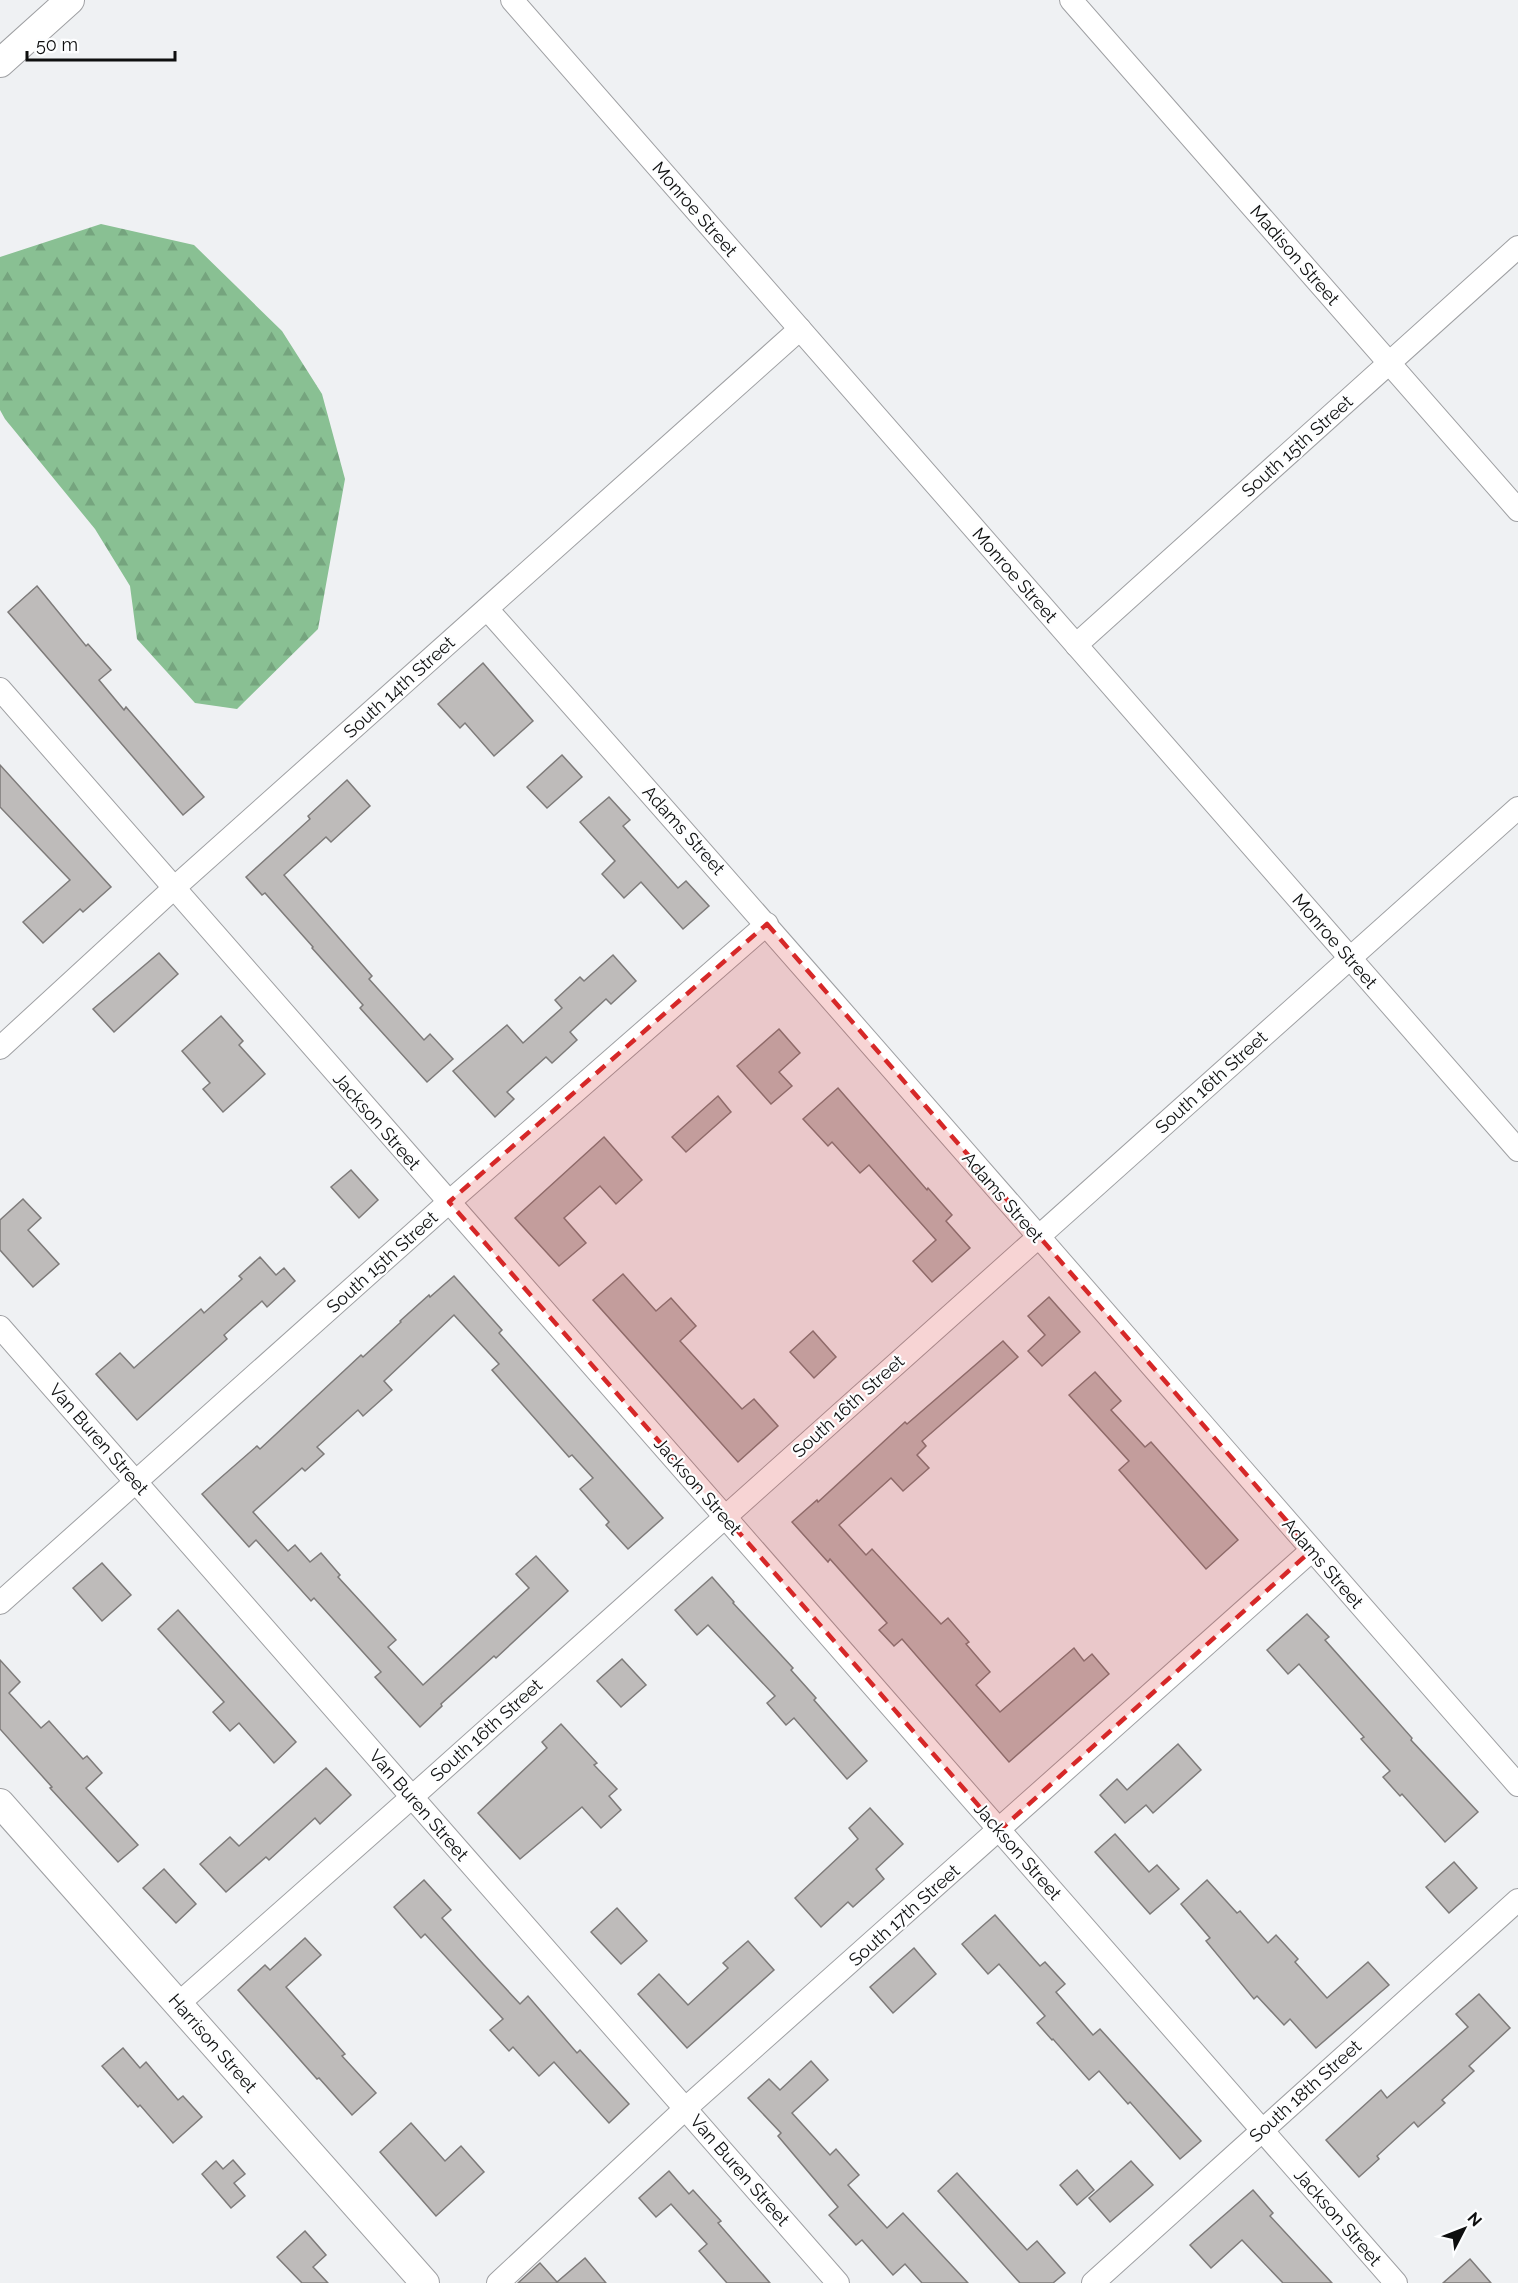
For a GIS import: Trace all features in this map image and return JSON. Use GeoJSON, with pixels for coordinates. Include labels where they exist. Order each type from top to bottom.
{"type":"FeatureCollection","features":[{"type":"Feature","properties":{"kind":"street"},"geometry":{"type":"LineString","coordinates":[[2,56],[70,0]]}},
{"type":"Feature","properties":{"kind":"street","name":"Monroe Street"},"geometry":{"type":"LineString","coordinates":[[512,0],[1518,1150]]}},
{"type":"Feature","properties":{"kind":"street","name":"Madison Street"},"geometry":{"type":"LineString","coordinates":[[1071,0],[1518,510]]}},
{"type":"Feature","properties":{"kind":"street","name":"South 15th Street"},"geometry":{"type":"LineString","coordinates":[[1076,645],[1518,247]]}},
{"type":"Feature","properties":{"kind":"street","name":"South 14th Street"},"geometry":{"type":"LineString","coordinates":[[0,1048],[174,888],[800,329]]}},
{"type":"Feature","properties":{"kind":"street","name":"Adams Street"},"geometry":{"type":"LineString","coordinates":[[487,609],[767,924],[1518,1785]]}},
{"type":"Feature","properties":{"kind":"street","name":"Jackson Street"},"geometry":{"type":"LineString","coordinates":[[0,689],[1396,2283]]}},
{"type":"Feature","properties":{"kind":"street","name":"South 16th Street"},"geometry":{"type":"LineString","coordinates":[[178,2004],[1518,808]]}},
{"type":"Feature","properties":{"kind":"street","name":"South 15th Street"},"geometry":{"type":"LineString","coordinates":[[0,1604],[449,1202],[767,924]]}},
{"type":"Feature","properties":{"kind":"street","name":"Van Buren Street"},"geometry":{"type":"LineString","coordinates":[[0,1327],[838,2283]]}},
{"type":"Feature","properties":{"kind":"street","name":"South 17th Street"},"geometry":{"type":"LineString","coordinates":[[498,2283],[686,2108],[1312,1550]]}},
{"type":"Feature","properties":{"kind":"street","name":"Harrison Street"},"geometry":{"type":"LineString","coordinates":[[0,1803],[417,2280]]}},
{"type":"Feature","properties":{"kind":"street","name":"South 18th Street"},"geometry":{"type":"LineString","coordinates":[[1093,2283],[1518,1900]]}},
{"type":"Feature","properties":{"kind":"highlighted area"},"geometry":{"type":"Polygon","coordinates":[[[767,924],[1312,1550],[1000,1830],[449,1202],[767,924]]]}},
{"type":"Feature","properties":{"kind":"green space"},"geometry":{"type":"Polygon","coordinates":[[[101,224],[194,245],[282,331],[322,394],[345,479],[318,629],[237,709],[195,703],[137,639],[130,586],[95,529],[0,410],[0,257],[101,224]]]}},
{"type":"Feature","properties":{"kind":"building"},"geometry":{"type":"Polygon","coordinates":[[[37,586],[86,646],[88,644],[111,670],[99,680],[124,710],[126,707],[204,797],[183,815],[8,612],[37,586]]]}},
{"type":"Feature","properties":{"kind":"building"},"geometry":{"type":"Polygon","coordinates":[[[483,663],[533,721],[494,756],[465,723],[460,728],[438,704],[483,663]]]}},
{"type":"Feature","properties":{"kind":"building"},"geometry":{"type":"Polygon","coordinates":[[[562,755],[582,777],[547,808],[527,787],[562,755]]]}},
{"type":"Feature","properties":{"kind":"building"},"geometry":{"type":"Polygon","coordinates":[[[0,765],[111,887],[83,912],[80,909],[43,943],[23,922],[70,880],[0,807],[0,765]]]}},
{"type":"Feature","properties":{"kind":"building"},"geometry":{"type":"Polygon","coordinates":[[[347,780],[370,806],[331,842],[326,837],[284,875],[372,976],[369,979],[424,1040],[430,1034],[453,1059],[427,1082],[360,1008],[363,1005],[313,947],[265,893],[262,895],[246,877],[310,819],[308,816],[347,780]]]}},
{"type":"Feature","properties":{"kind":"building"},"geometry":{"type":"Polygon","coordinates":[[[609,797],[630,820],[623,826],[678,888],[686,881],[709,906],[683,929],[641,882],[624,898],[602,874],[615,861],[580,822],[609,797]]]}},
{"type":"Feature","properties":{"kind":"building"},"geometry":{"type":"Polygon","coordinates":[[[159,953],[178,974],[114,1032],[93,1009],[159,953]]]}},
{"type":"Feature","properties":{"kind":"building"},"geometry":{"type":"Polygon","coordinates":[[[613,955],[636,981],[611,1004],[606,999],[570,1032],[577,1040],[552,1063],[546,1057],[507,1092],[514,1099],[495,1117],[453,1071],[507,1025],[523,1043],[562,1008],[555,1000],[580,977],[584,981],[613,955]]]}},
{"type":"Feature","properties":{"kind":"building"},"geometry":{"type":"Polygon","coordinates":[[[221,1016],[243,1041],[239,1045],[265,1074],[223,1112],[203,1089],[210,1083],[182,1051],[221,1016]]]}},
{"type":"Feature","properties":{"kind":"building"},"geometry":{"type":"Polygon","coordinates":[[[779,1029],[800,1053],[779,1072],[792,1086],[771,1104],[737,1066],[779,1029]]]}},
{"type":"Feature","properties":{"kind":"building"},"geometry":{"type":"Polygon","coordinates":[[[838,1088],[927,1190],[928,1188],[952,1215],[946,1221],[970,1248],[932,1282],[913,1261],[936,1240],[869,1165],[860,1173],[832,1142],[828,1146],[803,1119],[838,1088]]]}},
{"type":"Feature","properties":{"kind":"building"},"geometry":{"type":"Polygon","coordinates":[[[718,1096],[731,1112],[686,1152],[672,1137],[718,1096]]]}},
{"type":"Feature","properties":{"kind":"building"},"geometry":{"type":"Polygon","coordinates":[[[604,1137],[642,1180],[616,1204],[600,1186],[564,1218],[586,1243],[559,1266],[515,1218],[604,1137]]]}},
{"type":"Feature","properties":{"kind":"building"},"geometry":{"type":"Polygon","coordinates":[[[351,1170],[378,1200],[359,1218],[331,1187],[351,1170]]]}},
{"type":"Feature","properties":{"kind":"building"},"geometry":{"type":"Polygon","coordinates":[[[23,1199],[41,1218],[28,1230],[59,1264],[33,1287],[0,1250],[0,1220],[23,1199]]]}},
{"type":"Feature","properties":{"kind":"building"},"geometry":{"type":"Polygon","coordinates":[[[260,1257],[276,1275],[284,1268],[295,1281],[267,1307],[262,1301],[224,1335],[227,1339],[137,1420],[96,1374],[120,1353],[134,1368],[201,1309],[204,1313],[242,1279],[239,1276],[260,1257]]]}},
{"type":"Feature","properties":{"kind":"building"},"geometry":{"type":"Polygon","coordinates":[[[623,1274],[656,1311],[671,1298],[696,1326],[680,1341],[742,1409],[754,1399],[778,1426],[738,1462],[593,1300],[623,1274]]]}},
{"type":"Feature","properties":{"kind":"building"},"geometry":{"type":"Polygon","coordinates":[[[454,1276],[502,1330],[499,1333],[663,1518],[628,1549],[606,1525],[609,1522],[580,1489],[593,1478],[572,1455],[569,1457],[492,1370],[499,1364],[454,1315],[384,1381],[392,1390],[363,1416],[358,1410],[317,1447],[324,1454],[305,1471],[302,1468],[253,1512],[288,1551],[295,1545],[310,1562],[321,1553],[340,1575],[338,1577],[396,1640],[388,1647],[423,1685],[529,1588],[516,1574],[536,1556],[568,1591],[496,1658],[494,1656],[441,1704],[442,1706],[420,1727],[375,1677],[381,1672],[314,1598],[311,1601],[256,1540],[249,1547],[202,1494],[257,1446],[260,1449],[361,1355],[363,1357],[429,1295],[430,1297],[454,1276]]]}},
{"type":"Feature","properties":{"kind":"building"},"geometry":{"type":"Polygon","coordinates":[[[1049,1297],[1080,1332],[1042,1366],[1028,1351],[1045,1335],[1028,1316],[1049,1297]]]}},
{"type":"Feature","properties":{"kind":"building"},"geometry":{"type":"Polygon","coordinates":[[[813,1331],[836,1357],[814,1378],[790,1352],[813,1331]]]}},
{"type":"Feature","properties":{"kind":"building"},"geometry":{"type":"Polygon","coordinates":[[[1003,1341],[1018,1357],[922,1441],[926,1446],[917,1455],[929,1468],[903,1491],[891,1478],[839,1525],[866,1555],[872,1549],[941,1624],[948,1618],[969,1642],[966,1644],[990,1672],[976,1685],[1000,1712],[1074,1648],[1084,1661],[1092,1654],[1109,1674],[1009,1762],[902,1639],[894,1646],[879,1630],[887,1623],[830,1559],[828,1562],[792,1522],[817,1500],[818,1502],[905,1422],[907,1424],[1003,1341]]]}},
{"type":"Feature","properties":{"kind":"building"},"geometry":{"type":"Polygon","coordinates":[[[1095,1372],[1121,1401],[1111,1410],[1145,1447],[1151,1442],[1238,1540],[1206,1569],[1119,1470],[1129,1461],[1069,1395],[1095,1372]]]}},
{"type":"Feature","properties":{"kind":"building"},"geometry":{"type":"Polygon","coordinates":[[[102,1563],[131,1595],[102,1621],[73,1588],[102,1563]]]}},
{"type":"Feature","properties":{"kind":"building"},"geometry":{"type":"Polygon","coordinates":[[[712,1577],[793,1668],[791,1670],[816,1698],[814,1700],[867,1761],[847,1779],[794,1718],[786,1725],[767,1703],[775,1696],[708,1625],[697,1635],[675,1610],[712,1577]]]}},
{"type":"Feature","properties":{"kind":"building"},"geometry":{"type":"Polygon","coordinates":[[[178,1610],[296,1742],[274,1763],[239,1723],[230,1731],[213,1712],[224,1702],[158,1629],[178,1610]]]}},
{"type":"Feature","properties":{"kind":"building"},"geometry":{"type":"Polygon","coordinates":[[[1307,1614],[1329,1637],[1325,1640],[1412,1738],[1411,1740],[1478,1812],[1445,1842],[1402,1794],[1400,1796],[1383,1777],[1390,1771],[1361,1739],[1364,1737],[1299,1664],[1288,1674],[1267,1650],[1307,1614]]]}},
{"type":"Feature","properties":{"kind":"building"},"geometry":{"type":"Polygon","coordinates":[[[622,1659],[646,1685],[621,1707],[597,1681],[622,1659]]]}},
{"type":"Feature","properties":{"kind":"building"},"geometry":{"type":"Polygon","coordinates":[[[0,1660],[20,1682],[9,1693],[41,1728],[49,1721],[83,1759],[87,1756],[102,1773],[86,1788],[138,1845],[118,1862],[0,1729],[0,1660]]]}},
{"type":"Feature","properties":{"kind":"building"},"geometry":{"type":"Polygon","coordinates":[[[561,1724],[597,1763],[594,1765],[617,1789],[609,1796],[621,1810],[601,1828],[582,1807],[520,1859],[478,1813],[547,1748],[542,1742],[561,1724]]]}},
{"type":"Feature","properties":{"kind":"building"},"geometry":{"type":"Polygon","coordinates":[[[1178,1744],[1201,1770],[1153,1813],[1146,1805],[1125,1823],[1100,1795],[1117,1779],[1127,1790],[1178,1744]]]}},
{"type":"Feature","properties":{"kind":"building"},"geometry":{"type":"Polygon","coordinates":[[[326,1768],[351,1795],[320,1824],[315,1818],[269,1860],[266,1857],[226,1892],[200,1864],[230,1837],[239,1846],[326,1768]]]}},
{"type":"Feature","properties":{"kind":"building"},"geometry":{"type":"Polygon","coordinates":[[[870,1808],[903,1844],[876,1869],[884,1879],[853,1907],[848,1902],[821,1927],[795,1898],[858,1839],[849,1828],[870,1808]]]}},
{"type":"Feature","properties":{"kind":"building"},"geometry":{"type":"Polygon","coordinates":[[[1115,1834],[1149,1872],[1157,1865],[1179,1889],[1150,1914],[1095,1852],[1115,1834]]]}},
{"type":"Feature","properties":{"kind":"building"},"geometry":{"type":"Polygon","coordinates":[[[1454,1862],[1477,1888],[1449,1913],[1426,1887],[1454,1862]]]}},
{"type":"Feature","properties":{"kind":"building"},"geometry":{"type":"Polygon","coordinates":[[[164,1869],[196,1904],[176,1923],[143,1888],[164,1869]]]}},
{"type":"Feature","properties":{"kind":"building"},"geometry":{"type":"Polygon","coordinates":[[[424,1880],[451,1910],[442,1918],[483,1964],[520,2004],[528,1996],[577,2053],[580,2050],[629,2104],[609,2123],[554,2062],[539,2076],[513,2047],[509,2051],[490,2030],[503,2019],[425,1934],[421,1938],[394,1907],[424,1880]]]}},
{"type":"Feature","properties":{"kind":"building"},"geometry":{"type":"Polygon","coordinates":[[[1207,1880],[1237,1913],[1240,1911],[1268,1943],[1276,1935],[1298,1959],[1295,1962],[1327,1998],[1368,1962],[1389,1985],[1316,2048],[1290,2019],[1284,2025],[1257,1996],[1254,1999],[1206,1941],[1210,1938],[1181,1904],[1207,1880]]]}},
{"type":"Feature","properties":{"kind":"building"},"geometry":{"type":"Polygon","coordinates":[[[617,1908],[647,1941],[621,1964],[591,1932],[617,1908]]]}},
{"type":"Feature","properties":{"kind":"building"},"geometry":{"type":"Polygon","coordinates":[[[995,1915],[1040,1966],[1045,1962],[1065,1984],[1056,1992],[1093,2035],[1100,2029],[1201,2141],[1180,2159],[1130,2102],[1128,2104],[1099,2071],[1089,2080],[1037,2023],[1045,2016],[999,1964],[988,1974],[962,1944],[995,1915]]]}},
{"type":"Feature","properties":{"kind":"building"},"geometry":{"type":"Polygon","coordinates":[[[305,1938],[321,1955],[286,1987],[345,2054],[342,2056],[376,2093],[352,2115],[238,1990],[265,1965],[270,1970],[305,1938]]]}},
{"type":"Feature","properties":{"kind":"building"},"geometry":{"type":"Polygon","coordinates":[[[748,1941],[774,1970],[687,2048],[638,1994],[659,1974],[688,2005],[728,1968],[723,1963],[748,1941]]]}},
{"type":"Feature","properties":{"kind":"building"},"geometry":{"type":"Polygon","coordinates":[[[914,1948],[936,1974],[893,2013],[870,1987],[914,1948]]]}},
{"type":"Feature","properties":{"kind":"building"},"geometry":{"type":"Polygon","coordinates":[[[1479,1994],[1510,2028],[1469,2066],[1474,2071],[1442,2100],[1445,2103],[1418,2127],[1414,2122],[1377,2156],[1379,2159],[1359,2177],[1326,2140],[1381,2090],[1387,2098],[1468,2027],[1456,2014],[1479,1994]]]}},
{"type":"Feature","properties":{"kind":"building"},"geometry":{"type":"Polygon","coordinates":[[[123,2048],[140,2068],[146,2062],[178,2100],[183,2096],[202,2117],[173,2143],[102,2066],[123,2048]]]}},
{"type":"Feature","properties":{"kind":"building"},"geometry":{"type":"Polygon","coordinates":[[[811,2061],[828,2080],[792,2113],[830,2155],[836,2149],[859,2175],[848,2185],[887,2228],[903,2213],[968,2283],[922,2283],[905,2264],[893,2275],[862,2240],[856,2245],[829,2215],[838,2207],[778,2136],[781,2133],[748,2098],[769,2079],[780,2090],[811,2061]]]}},
{"type":"Feature","properties":{"kind":"building"},"geometry":{"type":"Polygon","coordinates":[[[411,2123],[445,2161],[461,2146],[484,2172],[436,2216],[380,2152],[411,2123]]]}},
{"type":"Feature","properties":{"kind":"building"},"geometry":{"type":"Polygon","coordinates":[[[233,2160],[245,2174],[234,2183],[245,2196],[231,2208],[202,2174],[216,2161],[223,2169],[233,2160]]]}},
{"type":"Feature","properties":{"kind":"building"},"geometry":{"type":"Polygon","coordinates":[[[1131,2161],[1153,2185],[1110,2222],[1089,2198],[1131,2161]]]}},
{"type":"Feature","properties":{"kind":"building"},"geometry":{"type":"Polygon","coordinates":[[[1077,2170],[1094,2190],[1077,2205],[1060,2185],[1077,2170]]]}},
{"type":"Feature","properties":{"kind":"building"},"geometry":{"type":"Polygon","coordinates":[[[669,2171],[689,2194],[693,2190],[721,2221],[718,2223],[770,2283],[727,2283],[699,2251],[707,2244],[671,2204],[656,2217],[639,2198],[669,2171]]]}},
{"type":"Feature","properties":{"kind":"building"},"geometry":{"type":"Polygon","coordinates":[[[957,2173],[1027,2250],[1037,2241],[1065,2273],[1053,2283],[1020,2283],[938,2191],[957,2173]]]}},
{"type":"Feature","properties":{"kind":"building"},"geometry":{"type":"Polygon","coordinates":[[[1253,2190],[1273,2213],[1270,2216],[1332,2283],[1283,2283],[1242,2240],[1211,2268],[1190,2245],[1253,2190]]]}},
{"type":"Feature","properties":{"kind":"building"},"geometry":{"type":"Polygon","coordinates":[[[305,2231],[326,2255],[313,2267],[328,2283],[302,2283],[277,2257],[305,2231]]]}},
{"type":"Feature","properties":{"kind":"building"},"geometry":{"type":"Polygon","coordinates":[[[585,2258],[606,2283],[518,2283],[540,2263],[557,2282],[585,2258]]]}},
{"type":"Feature","properties":{"kind":"building"},"geometry":{"type":"Polygon","coordinates":[[[1470,2259],[1491,2283],[1443,2283],[1470,2259]]]}}]}
